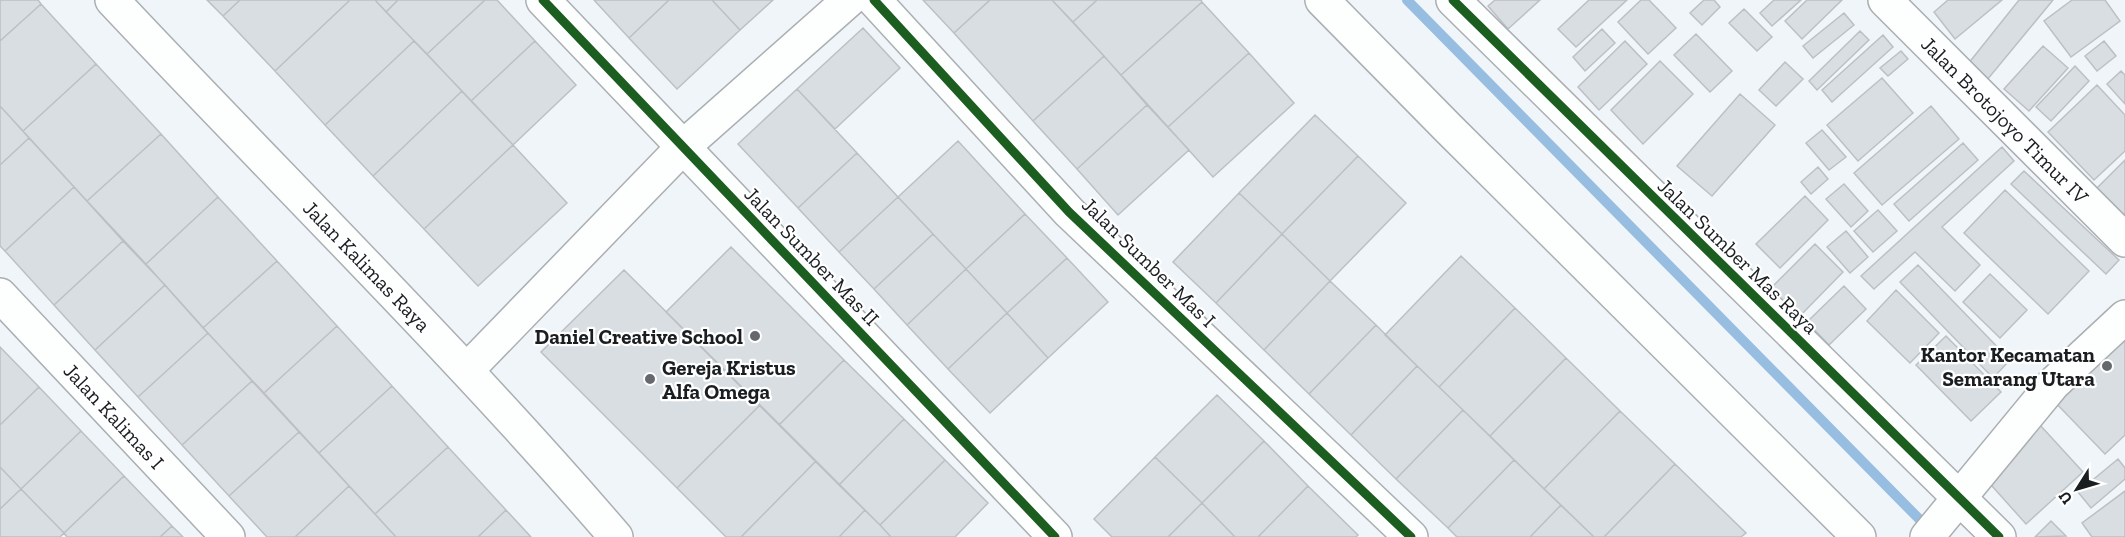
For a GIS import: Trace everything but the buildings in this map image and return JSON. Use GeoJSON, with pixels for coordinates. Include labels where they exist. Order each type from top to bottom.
{"type":"FeatureCollection","features":[{"type":"Feature","properties":{"kind":"street","name":"Jalan Kalimas Raya"},"geometry":{"type":"LineString","coordinates":[[112,0],[467,370],[616,537]]}},
{"type":"Feature","properties":{"kind":"street","name":"Jalan Sumber Mas II"},"geometry":{"type":"LineString","coordinates":[[543,0],[1055,537]]}},
{"type":"Feature","properties":{"kind":"street"},"geometry":{"type":"LineString","coordinates":[[467,370],[684,147],[849,0]]}},
{"type":"Feature","properties":{"kind":"street","name":"Jalan Sumber Mas I"},"geometry":{"type":"LineString","coordinates":[[874,0],[1070,212],[1411,537]]}},
{"type":"Feature","properties":{"kind":"street"},"geometry":{"type":"LineString","coordinates":[[1322,0],[1860,537]]}},
{"type":"Feature","properties":{"kind":"street","name":"Jalan Sumber Mas Raya"},"geometry":{"type":"LineString","coordinates":[[1453,0],[1957,501],[1999,537]]}},
{"type":"Feature","properties":{"kind":"street","name":"Jalan Brotojoyo Timur IV"},"geometry":{"type":"LineString","coordinates":[[1885,0],[2125,240]]}},
{"type":"Feature","properties":{"kind":"street","name":"Jalan Kalimas I"},"geometry":{"type":"LineString","coordinates":[[0,295],[228,537]]}},
{"type":"Feature","properties":{"kind":"street"},"geometry":{"type":"LineString","coordinates":[[1927,537],[2053,384],[2125,317]]}},
{"type":"Feature","properties":{"kind":"waterway"},"geometry":{"type":"LineString","coordinates":[[1407,0],[1929,529]]}},
{"type":"Feature","properties":{"kind":"cycle path"},"geometry":{"type":"LineString","coordinates":[[543,0],[1055,537]]}},
{"type":"Feature","properties":{"kind":"cycle path"},"geometry":{"type":"LineString","coordinates":[[874,0],[1069,212],[1411,537]]}},
{"type":"Feature","properties":{"kind":"cycle path"},"geometry":{"type":"LineString","coordinates":[[1453,0],[1999,537]]}},
{"type":"Feature","properties":{"kind":"place","name":"Daniel Creative School"},"geometry":{"type":"Point","coordinates":[755,336]}},
{"type":"Feature","properties":{"kind":"place","name":"Kantor Kecamatan Semarang Utara"},"geometry":{"type":"Point","coordinates":[2107,366]}},
{"type":"Feature","properties":{"kind":"place","name":"Gereja Kristus Alfa Omega"},"geometry":{"type":"Point","coordinates":[650,379]}}]}
